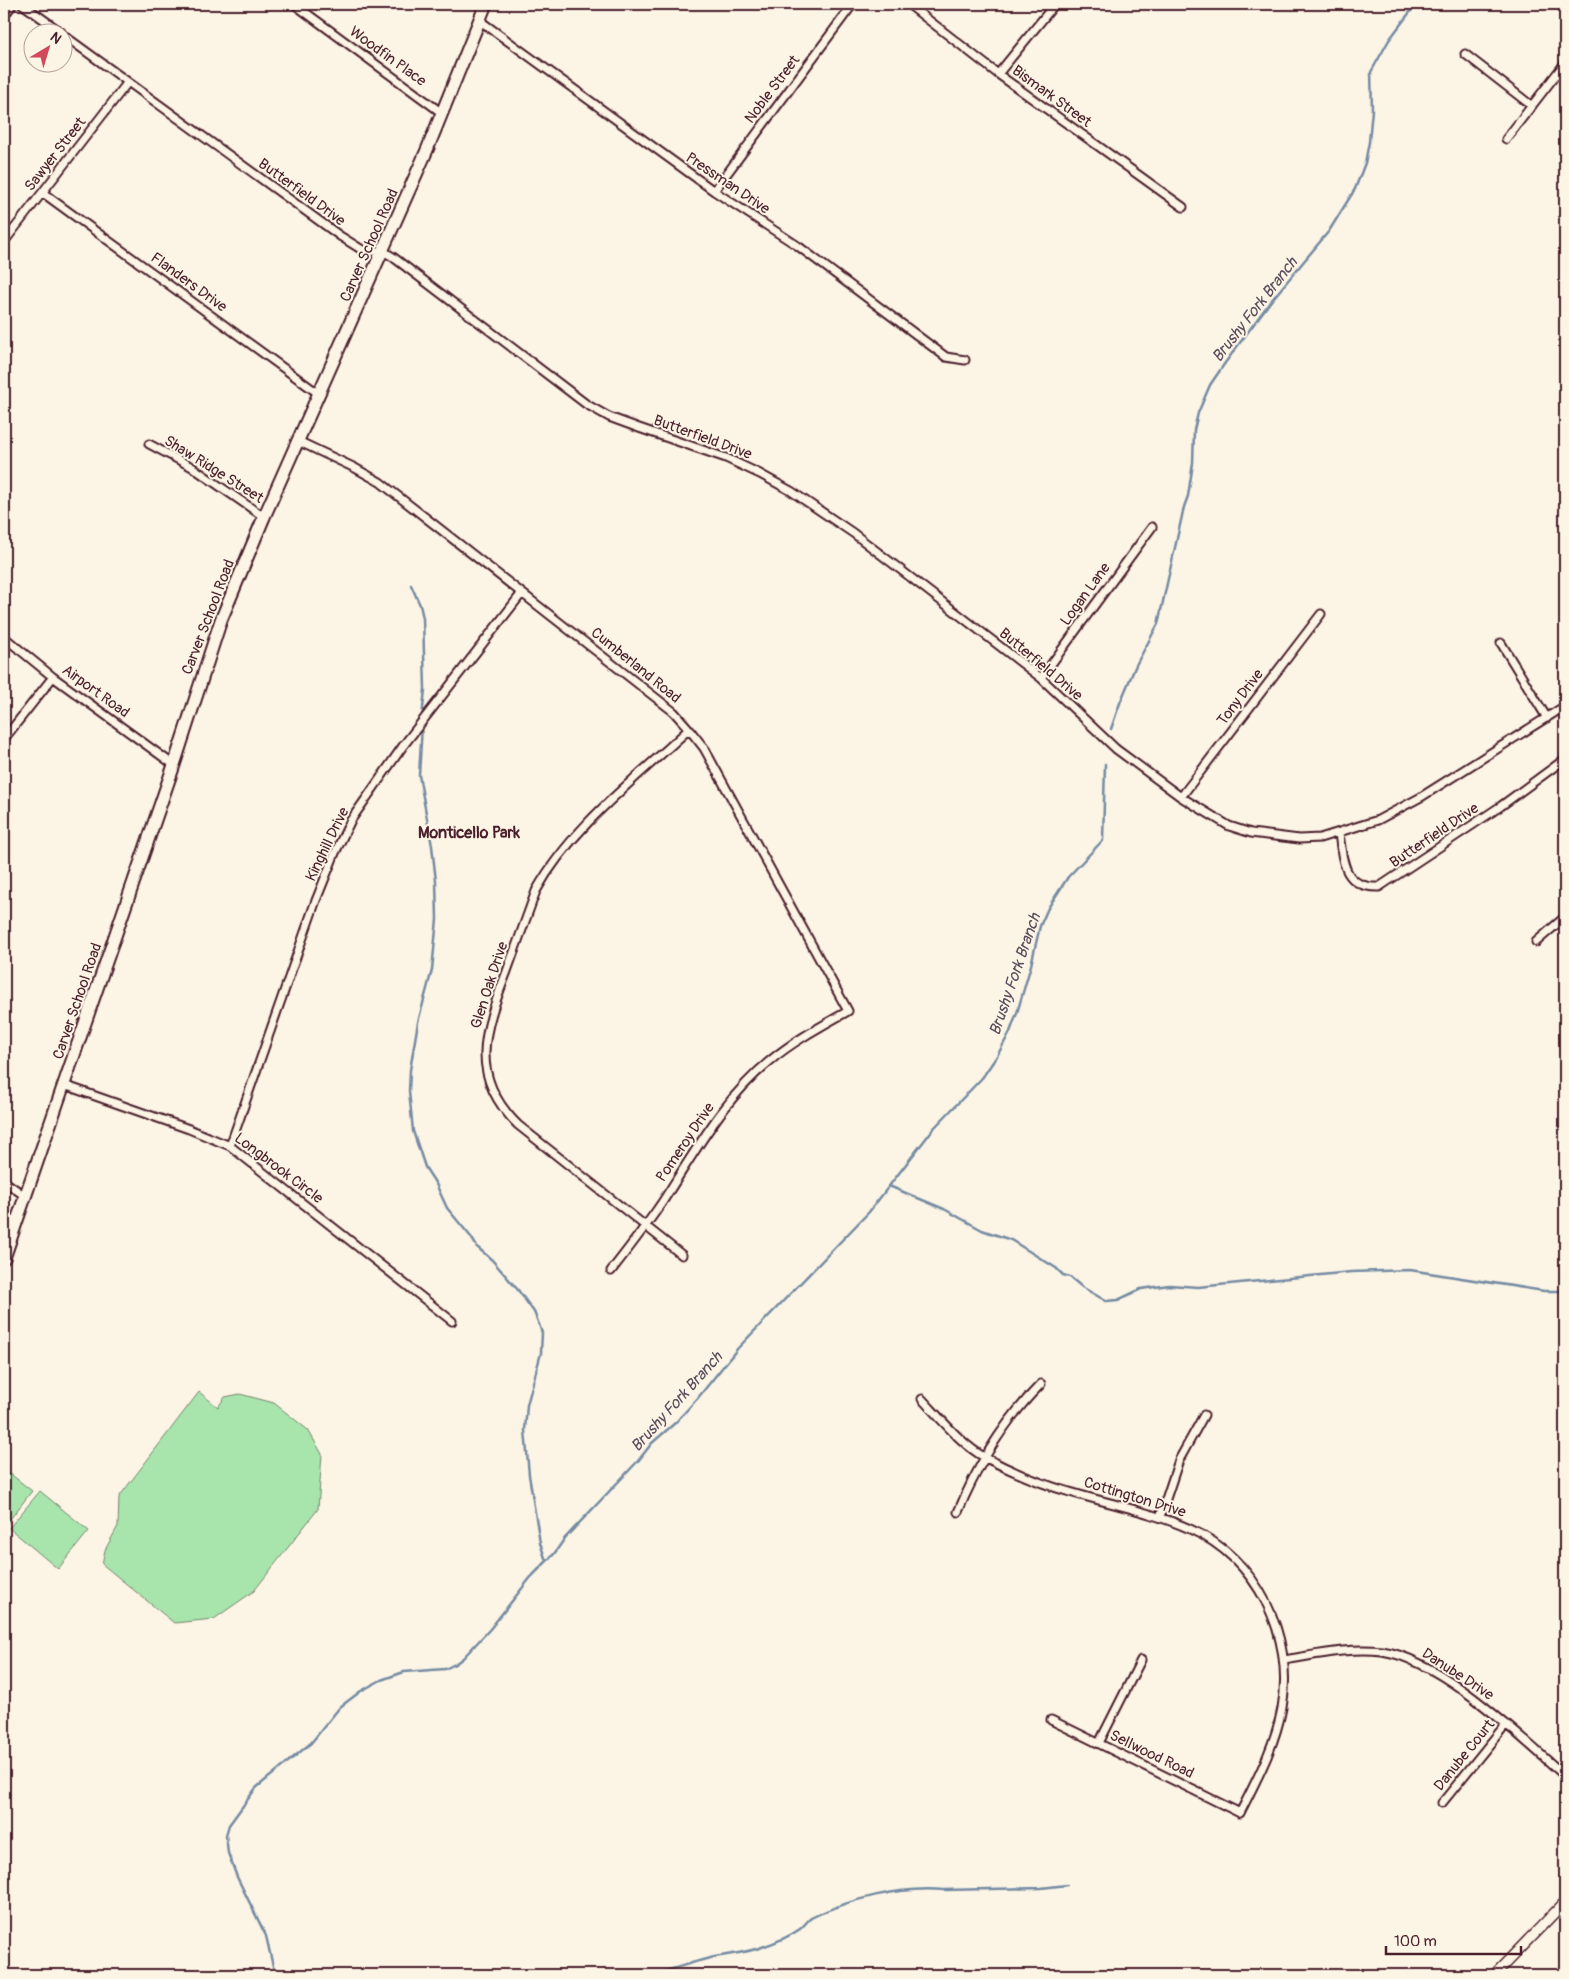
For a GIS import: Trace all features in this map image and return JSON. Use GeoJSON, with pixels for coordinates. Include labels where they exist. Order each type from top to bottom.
{"type":"FeatureCollection","features":[{"type":"Feature","properties":{"kind":"main road","name":"Carver School Road"},"geometry":{"type":"LineString","coordinates":[[4,1258],[174,765],[221,620],[264,517],[383,251],[486,4]]}},
{"type":"Feature","properties":{"kind":"street"},"geometry":{"type":"LineString","coordinates":[[4,16],[13,4]]}},
{"type":"Feature","properties":{"kind":"street","name":"Butterfield Drive"},"geometry":{"type":"LineString","coordinates":[[22,4],[47,22]]}},
{"type":"Feature","properties":{"kind":"street","name":"Woodfin Place"},"geometry":{"type":"LineString","coordinates":[[294,4],[442,113]]}},
{"type":"Feature","properties":{"kind":"street","name":"Noble Street"},"geometry":{"type":"LineString","coordinates":[[714,191],[853,4]]}},
{"type":"Feature","properties":{"kind":"street","name":"Bismark Street"},"geometry":{"type":"LineString","coordinates":[[908,4],[998,74],[1183,207]]}},
{"type":"Feature","properties":{"kind":"street"},"geometry":{"type":"LineString","coordinates":[[998,74],[1054,4]]}},
{"type":"Feature","properties":{"kind":"street","name":"Pressman Drive"},"geometry":{"type":"LineString","coordinates":[[479,20],[714,191],[798,246],[946,357],[965,360]]}},
{"type":"Feature","properties":{"kind":"street","name":"Butterfield Drive"},"geometry":{"type":"LineString","coordinates":[[72,40],[340,236],[364,251],[383,251],[586,404],[610,417],[726,458],[760,474],[791,491],[850,531],[1041,678],[1116,749],[1181,797],[1229,826],[1251,833],[1299,839],[1320,838],[1378,820],[1421,798],[1565,706]]}},
{"type":"Feature","properties":{"kind":"street"},"geometry":{"type":"LineString","coordinates":[[1466,54],[1532,106]]}},
{"type":"Feature","properties":{"kind":"street"},"geometry":{"type":"LineString","coordinates":[[1506,139],[1565,63]]}},
{"type":"Feature","properties":{"kind":"street","name":"Sawyer Street"},"geometry":{"type":"LineString","coordinates":[[4,242],[128,82]]}},
{"type":"Feature","properties":{"kind":"street","name":"Flanders Drive"},"geometry":{"type":"LineString","coordinates":[[43,193],[319,394]]}},
{"type":"Feature","properties":{"kind":"street","name":"Cumberland Road"},"geometry":{"type":"LineString","coordinates":[[298,442],[380,482],[674,712],[704,748],[848,1011]]}},
{"type":"Feature","properties":{"kind":"street","name":"Shaw Ridge Street"},"geometry":{"type":"LineString","coordinates":[[149,444],[192,468],[264,517]]}},
{"type":"Feature","properties":{"kind":"street","name":"Logan Lane"},"geometry":{"type":"LineString","coordinates":[[1041,678],[1152,527]]}},
{"type":"Feature","properties":{"kind":"street","name":"Kinghill Drive"},"geometry":{"type":"LineString","coordinates":[[230,1146],[315,903],[335,853],[351,820],[403,746],[522,593]]}},
{"type":"Feature","properties":{"kind":"street","name":"Tony Drive"},"geometry":{"type":"LineString","coordinates":[[1181,797],[1321,614]]}},
{"type":"Feature","properties":{"kind":"street","name":"Airport Road"},"geometry":{"type":"LineString","coordinates":[[4,637],[53,677],[174,765]]}},
{"type":"Feature","properties":{"kind":"street"},"geometry":{"type":"LineString","coordinates":[[1501,643],[1547,718]]}},
{"type":"Feature","properties":{"kind":"street"},"geometry":{"type":"LineString","coordinates":[[4,739],[53,677]]}},
{"type":"Feature","properties":{"kind":"street","name":"Glen Oak Drive"},"geometry":{"type":"LineString","coordinates":[[682,1255],[525,1131],[505,1112],[494,1097],[484,1053],[488,1021],[536,891],[546,873],[582,828],[689,729]]}},
{"type":"Feature","properties":{"kind":"street","name":"Butterfield Drive"},"geometry":{"type":"LineString","coordinates":[[1339,833],[1342,861],[1346,872],[1359,883],[1371,887],[1379,887],[1501,806],[1565,760]]}},
{"type":"Feature","properties":{"kind":"street"},"geometry":{"type":"LineString","coordinates":[[1536,942],[1565,916]]}},
{"type":"Feature","properties":{"kind":"street","name":"Pomeroy Drive"},"geometry":{"type":"LineString","coordinates":[[611,1271],[645,1226],[711,1124],[748,1082],[770,1060],[799,1038],[848,1011]]}},
{"type":"Feature","properties":{"kind":"street","name":"Longbrook Circle"},"geometry":{"type":"LineString","coordinates":[[64,1085],[189,1128],[230,1146],[452,1321]]}},
{"type":"Feature","properties":{"kind":"street"},"geometry":{"type":"LineString","coordinates":[[4,1181],[25,1196]]}},
{"type":"Feature","properties":{"kind":"street"},"geometry":{"type":"LineString","coordinates":[[958,1512],[984,1457],[1007,1423],[1041,1384]]}},
{"type":"Feature","properties":{"kind":"street","name":"Cottington Drive"},"geometry":{"type":"LineString","coordinates":[[922,1399],[949,1428],[984,1457],[1026,1477],[1068,1492],[1160,1517],[1205,1537],[1238,1562],[1256,1584],[1270,1610],[1284,1660],[1282,1706],[1270,1753],[1240,1813]]}},
{"type":"Feature","properties":{"kind":"street"},"geometry":{"type":"LineString","coordinates":[[1160,1517],[1180,1460],[1204,1415]]}},
{"type":"Feature","properties":{"kind":"street","name":"Danube Drive"},"geometry":{"type":"LineString","coordinates":[[1284,1660],[1361,1650],[1382,1651],[1417,1662],[1440,1675],[1506,1724],[1565,1776]]}},
{"type":"Feature","properties":{"kind":"street"},"geometry":{"type":"LineString","coordinates":[[1099,1743],[1141,1660]]}},
{"type":"Feature","properties":{"kind":"street","name":"Sellwood Road"},"geometry":{"type":"LineString","coordinates":[[1051,1720],[1240,1813]]}},
{"type":"Feature","properties":{"kind":"street","name":"Danube Court"},"geometry":{"type":"LineString","coordinates":[[1442,1803],[1506,1724]]}},
{"type":"Feature","properties":{"kind":"street"},"geometry":{"type":"LineString","coordinates":[[1494,1975],[1565,1902]]}},
{"type":"Feature","properties":{"kind":"green space"},"geometry":{"type":"Polygon","coordinates":[[[199,1392],[218,1407],[225,1397],[240,1394],[274,1403],[308,1430],[322,1454],[318,1509],[254,1591],[214,1619],[174,1623],[102,1564],[105,1550],[118,1526],[119,1497],[199,1392]]]}},
{"type":"Feature","properties":{"kind":"green space"},"geometry":{"type":"Polygon","coordinates":[[[4,1469],[32,1491],[4,1527],[4,1469]]]}},
{"type":"Feature","properties":{"kind":"green space"},"geometry":{"type":"Polygon","coordinates":[[[40,1491],[89,1531],[58,1569],[9,1528],[40,1491]]]}},
{"type":"Feature","properties":{"kind":"waterway","name":"Brushy Fork Branch"},"geometry":{"type":"LineString","coordinates":[[1111,729],[1136,665],[1158,624],[1188,496],[1193,463],[1194,430],[1198,413],[1210,385],[1225,363],[1270,302],[1329,231],[1355,189],[1365,163],[1369,142],[1372,110],[1371,72],[1389,40],[1416,4]]}},
{"type":"Feature","properties":{"kind":"waterway"},"geometry":{"type":"LineString","coordinates":[[411,585],[420,605],[423,618],[425,689],[422,718]]}},
{"type":"Feature","properties":{"kind":"waterway"},"geometry":{"type":"LineString","coordinates":[[422,726],[419,775],[432,846],[436,881],[437,919],[432,970],[418,1022],[410,1070],[409,1091],[413,1131],[425,1167],[436,1184],[447,1208],[477,1247],[492,1260],[518,1290],[534,1312],[542,1333],[541,1353],[527,1405],[525,1430],[529,1475],[540,1543],[546,1561]]}},
{"type":"Feature","properties":{"kind":"waterway","name":"Brushy Fork Branch"},"geometry":{"type":"LineString","coordinates":[[275,1975],[266,1936],[237,1877],[228,1853],[226,1835],[229,1825],[256,1788],[311,1743],[340,1707],[361,1691],[381,1680],[404,1672],[445,1669],[463,1658],[490,1629],[531,1577],[554,1554],[565,1538],[638,1461],[652,1443],[675,1423],[697,1399],[738,1348],[869,1212],[934,1128],[982,1078],[1010,1032],[1031,965],[1040,926],[1048,908],[1068,877],[1103,840],[1105,764]]}},
{"type":"Feature","properties":{"kind":"waterway"},"geometry":{"type":"LineString","coordinates":[[889,1186],[944,1209],[982,1230],[1011,1240],[1106,1301],[1118,1300],[1141,1289],[1169,1285],[1198,1287],[1351,1272],[1410,1270],[1544,1291],[1565,1291]]}},
{"type":"Feature","properties":{"kind":"waterway"},"geometry":{"type":"LineString","coordinates":[[647,1975],[706,1959],[762,1947],[792,1934],[811,1918],[826,1911],[876,1895],[928,1889],[1041,1888],[1067,1885]]}},
{"type":"Feature","properties":{"kind":"district","name":"Monticello Park"},"geometry":{"type":"Point","coordinates":[469,832]}}]}
